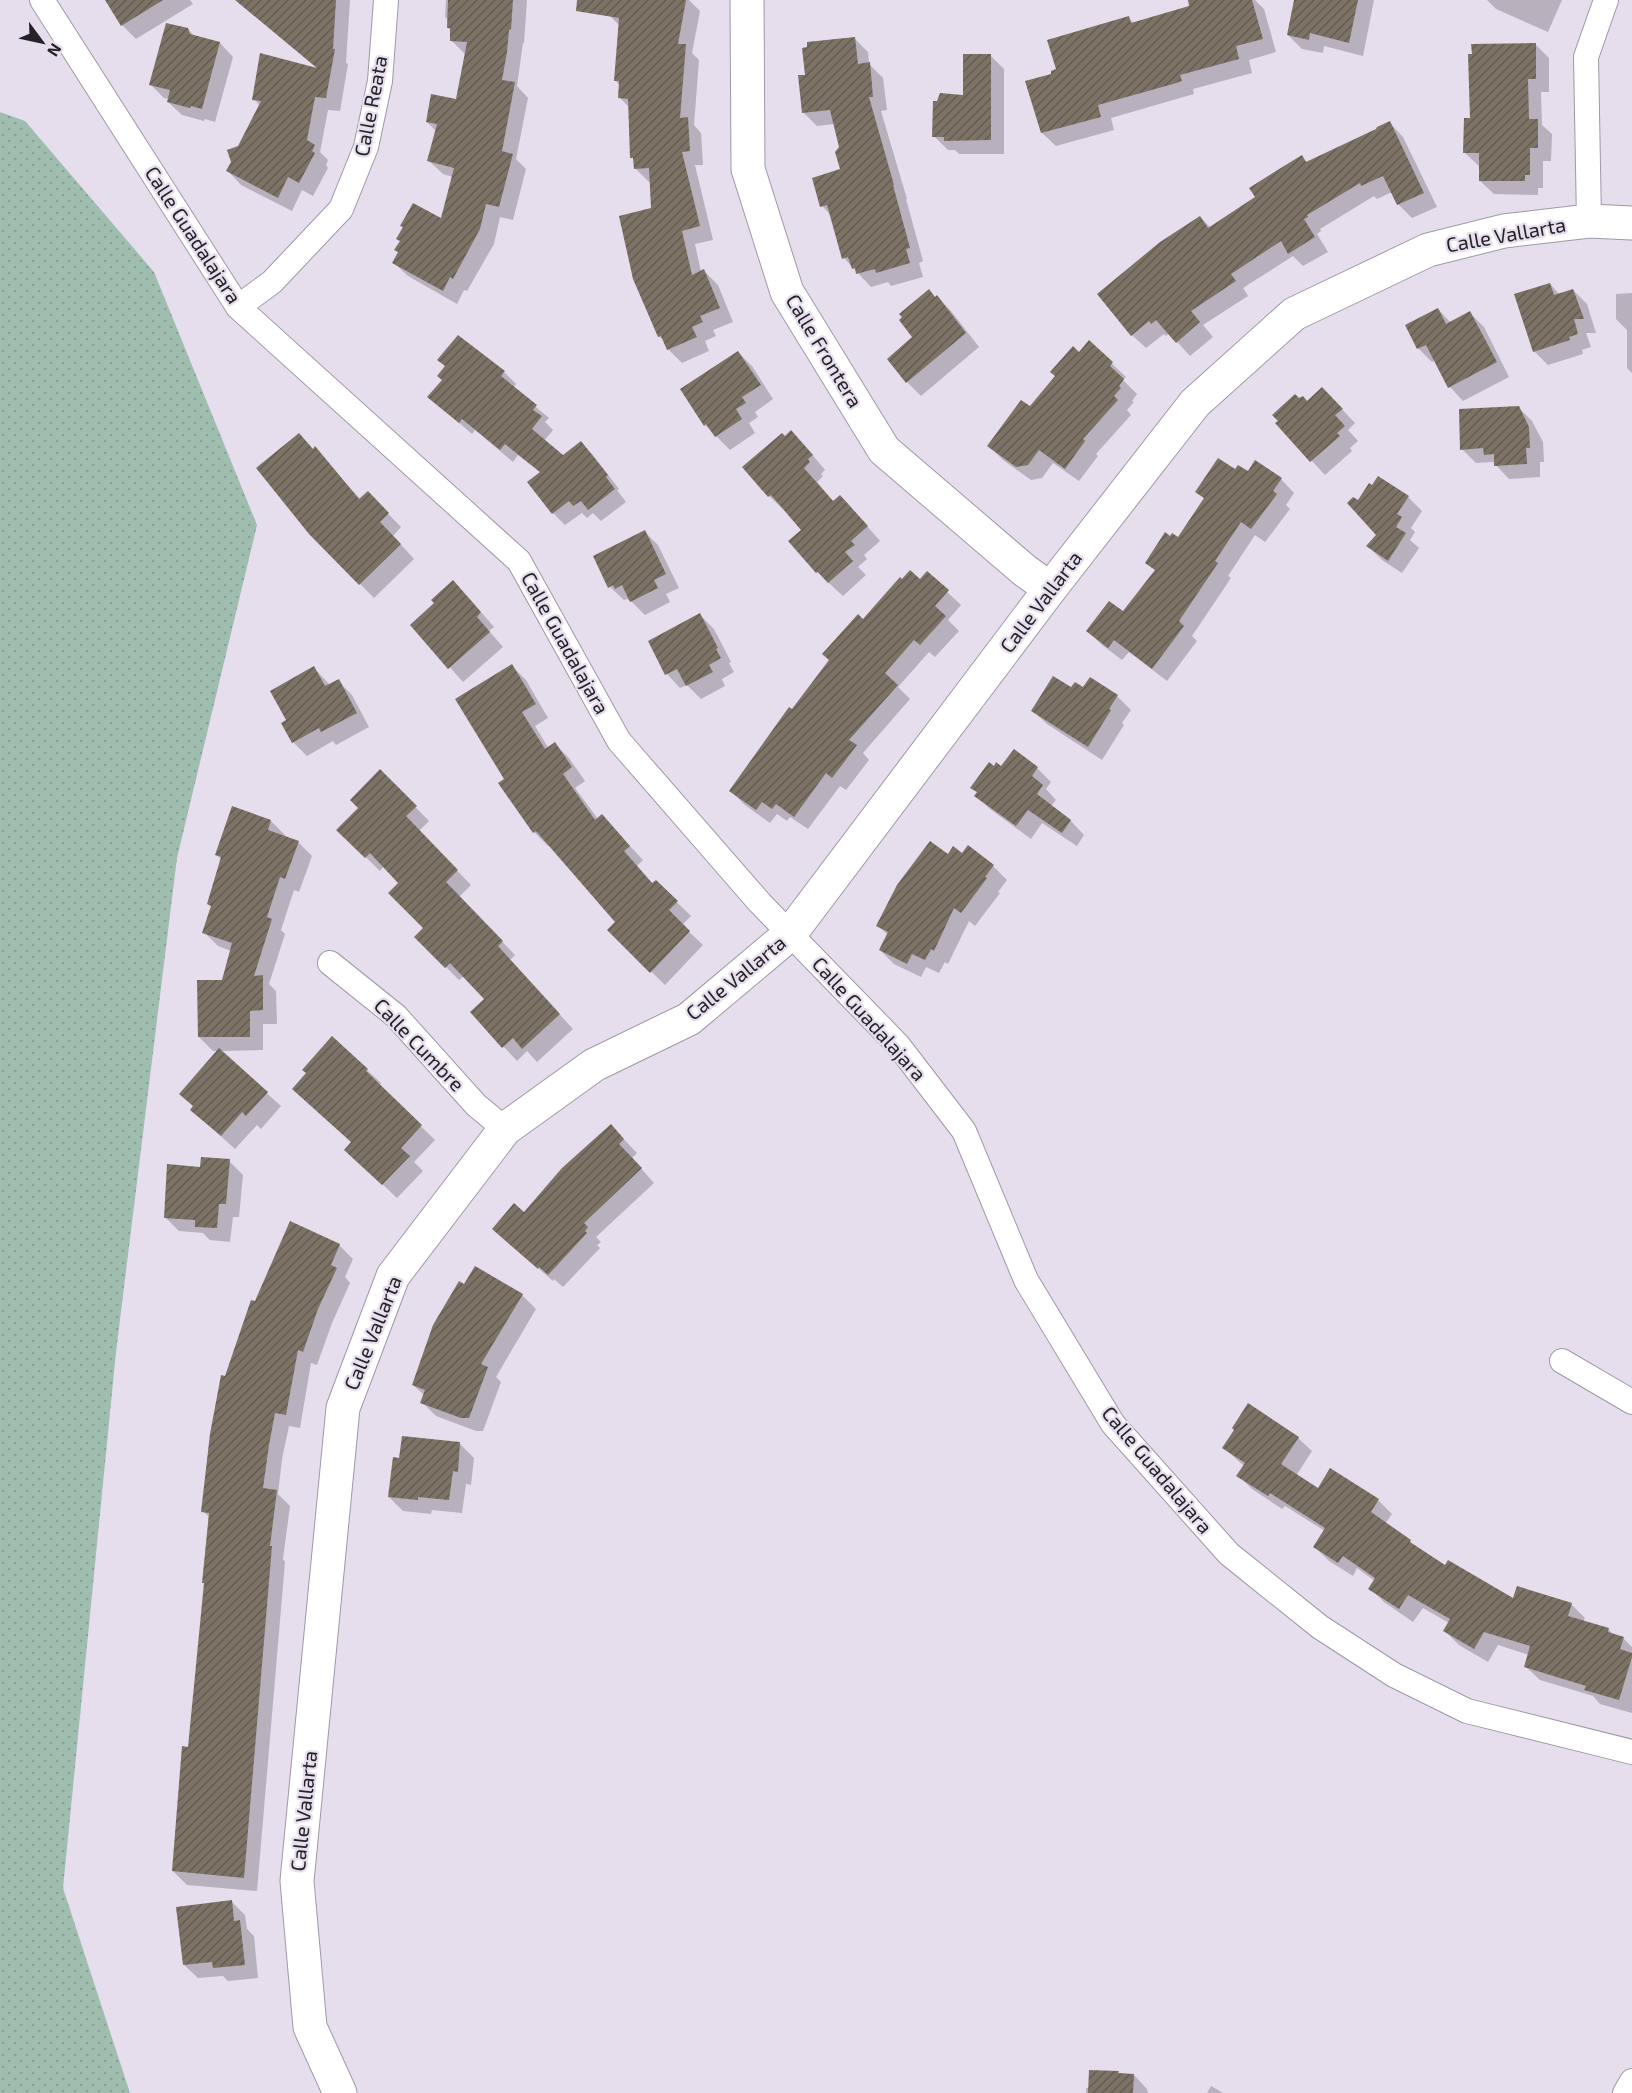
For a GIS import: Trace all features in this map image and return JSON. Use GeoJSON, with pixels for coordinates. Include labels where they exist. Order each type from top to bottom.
{"type":"FeatureCollection","features":[{"type":"Feature","properties":{"kind":"street","name":"Calle Guadalajara"},"geometry":{"type":"LineString","coordinates":[[42,0],[238,307],[519,561],[619,741],[760,903],[898,1045],[964,1131],[1026,1280],[1113,1424],[1229,1554],[1320,1627],[1394,1675],[1467,1711],[1632,1752]]}},
{"type":"Feature","properties":{"kind":"street","name":"Calle Reata"},"geometry":{"type":"LineString","coordinates":[[238,307],[272,282],[341,209],[366,147],[380,81],[387,0]]}},
{"type":"Feature","properties":{"kind":"street","name":"Calle Frontera"},"geometry":{"type":"LineString","coordinates":[[747,0],[748,169],[787,292],[884,450],[1024,570],[1050,589]]}},
{"type":"Feature","properties":{"kind":"street"},"geometry":{"type":"LineString","coordinates":[[1589,221],[1586,57],[1606,0]]}},
{"type":"Feature","properties":{"kind":"street","name":"Calle Vallarta"},"geometry":{"type":"LineString","coordinates":[[340,2093],[310,2028],[297,1881],[343,1408],[393,1276],[505,1129],[594,1065],[689,1019],[790,934],[1050,589],[1195,403],[1294,314],[1428,250],[1504,231],[1589,221],[1632,223]]}},
{"type":"Feature","properties":{"kind":"street","name":"Calle Cumbre"},"geometry":{"type":"LineString","coordinates":[[330,963],[396,1016],[476,1105],[505,1129]]}},
{"type":"Feature","properties":{"kind":"street"},"geometry":{"type":"LineString","coordinates":[[1562,1361],[1632,1402]]}},
{"type":"Feature","properties":{"kind":"street"},"geometry":{"type":"LineString","coordinates":[[1625,2093],[1632,2081]]}},
{"type":"Feature","properties":{"kind":"green space"},"geometry":{"type":"Polygon","coordinates":[[[0,112],[25,121],[154,272],[257,525],[177,858],[116,1352],[63,1888],[130,2093],[0,2093],[0,112]]]}},
{"type":"Feature","properties":{"kind":"building"},"geometry":{"type":"Polygon","coordinates":[[[105,0],[163,0],[121,26],[105,0]]]}},
{"type":"Feature","properties":{"kind":"building"},"geometry":{"type":"Polygon","coordinates":[[[235,0],[336,0],[333,49],[335,49],[326,98],[315,97],[307,140],[315,145],[312,151],[315,153],[299,183],[288,177],[278,198],[226,171],[231,162],[227,150],[238,146],[261,101],[252,100],[260,53],[317,68],[235,0]]]}},
{"type":"Feature","properties":{"kind":"building"},"geometry":{"type":"Polygon","coordinates":[[[448,0],[513,0],[511,29],[502,80],[515,82],[502,151],[513,154],[499,207],[486,204],[480,229],[453,279],[450,277],[443,291],[392,263],[398,252],[394,250],[400,241],[396,239],[403,227],[400,226],[413,203],[441,218],[454,168],[427,161],[437,124],[426,122],[431,94],[456,99],[467,42],[450,41],[450,28],[447,28],[448,0]]]}},
{"type":"Feature","properties":{"kind":"building"},"geometry":{"type":"Polygon","coordinates":[[[577,0],[686,0],[678,44],[686,44],[680,118],[688,117],[690,151],[682,152],[700,226],[682,231],[692,275],[704,269],[720,308],[700,316],[703,322],[692,327],[697,337],[667,350],[661,336],[658,337],[633,279],[619,216],[651,208],[649,168],[634,169],[633,158],[630,158],[628,99],[618,98],[619,81],[614,81],[619,18],[576,11],[577,0]]]}},
{"type":"Feature","properties":{"kind":"building"},"geometry":{"type":"Polygon","coordinates":[[[1188,0],[1252,0],[1263,39],[1236,46],[1239,59],[1180,75],[1182,81],[1173,84],[1098,105],[1101,117],[1041,133],[1025,81],[1051,74],[1051,71],[1056,69],[1047,40],[1129,16],[1131,23],[1189,6],[1188,0]]]}},
{"type":"Feature","properties":{"kind":"building"},"geometry":{"type":"Polygon","coordinates":[[[1294,0],[1358,0],[1349,43],[1310,33],[1309,40],[1287,35],[1294,0]]]}},
{"type":"Feature","properties":{"kind":"building"},"geometry":{"type":"Polygon","coordinates":[[[166,23],[188,28],[190,34],[220,42],[202,109],[167,102],[170,90],[149,85],[166,23]]]}},
{"type":"Feature","properties":{"kind":"building"},"geometry":{"type":"Polygon","coordinates":[[[855,37],[858,64],[870,62],[873,97],[869,97],[910,248],[906,249],[910,263],[876,273],[875,269],[856,274],[848,257],[842,259],[827,205],[820,207],[812,178],[840,169],[835,152],[839,147],[830,110],[802,113],[798,75],[805,75],[802,48],[807,47],[807,42],[855,37]]]}},
{"type":"Feature","properties":{"kind":"building"},"geometry":{"type":"Polygon","coordinates":[[[1536,43],[1536,79],[1528,79],[1529,119],[1538,119],[1538,148],[1530,148],[1530,175],[1525,175],[1525,181],[1479,181],[1479,153],[1463,153],[1464,118],[1470,118],[1468,54],[1472,54],[1471,44],[1536,43]]]}},
{"type":"Feature","properties":{"kind":"building"},"geometry":{"type":"Polygon","coordinates":[[[963,54],[991,54],[991,140],[944,141],[944,137],[932,137],[933,101],[937,101],[940,93],[963,95],[963,54]]]}},
{"type":"Feature","properties":{"kind":"building"},"geometry":{"type":"Polygon","coordinates":[[[1390,121],[1424,193],[1397,205],[1383,176],[1361,186],[1360,183],[1307,215],[1308,217],[1304,219],[1315,237],[1288,254],[1281,241],[1231,274],[1236,281],[1191,311],[1200,322],[1176,343],[1156,320],[1151,324],[1149,321],[1131,336],[1097,294],[1160,242],[1200,216],[1208,228],[1255,197],[1249,188],[1302,155],[1306,162],[1390,121]]]}},
{"type":"Feature","properties":{"kind":"building"},"geometry":{"type":"Polygon","coordinates":[[[1550,283],[1554,295],[1573,289],[1584,319],[1574,319],[1578,334],[1569,337],[1570,340],[1533,352],[1514,294],[1550,283]]]}},
{"type":"Feature","properties":{"kind":"building"},"geometry":{"type":"Polygon","coordinates":[[[929,289],[935,297],[937,295],[966,333],[906,383],[887,359],[912,337],[899,320],[902,317],[899,314],[929,289]]]}},
{"type":"Feature","properties":{"kind":"building"},"geometry":{"type":"Polygon","coordinates":[[[1438,308],[1446,324],[1470,311],[1497,362],[1448,388],[1426,345],[1417,349],[1405,325],[1438,308]]]}},
{"type":"Feature","properties":{"kind":"building"},"geometry":{"type":"Polygon","coordinates":[[[458,335],[505,371],[501,376],[537,405],[533,410],[542,416],[532,429],[563,455],[581,441],[608,475],[606,477],[615,489],[588,510],[581,501],[573,506],[569,501],[552,514],[527,482],[540,472],[505,444],[500,450],[462,419],[459,423],[427,397],[442,380],[437,376],[445,366],[437,360],[458,335]]]}},
{"type":"Feature","properties":{"kind":"building"},"geometry":{"type":"Polygon","coordinates":[[[1089,340],[1113,362],[1110,366],[1124,379],[1119,386],[1121,388],[1114,396],[1118,400],[1083,439],[1085,441],[1065,469],[1039,450],[1028,465],[1016,467],[987,446],[1021,400],[1030,406],[1055,376],[1050,372],[1073,346],[1079,352],[1089,340]]]}},
{"type":"Feature","properties":{"kind":"building"},"geometry":{"type":"Polygon","coordinates":[[[738,351],[761,385],[742,397],[746,403],[736,409],[742,419],[715,437],[706,424],[704,426],[680,389],[738,351]]]}},
{"type":"Feature","properties":{"kind":"building"},"geometry":{"type":"Polygon","coordinates":[[[1322,387],[1343,409],[1335,415],[1345,426],[1337,433],[1340,436],[1310,462],[1275,423],[1278,421],[1272,415],[1295,394],[1299,398],[1303,396],[1307,401],[1322,387]]]}},
{"type":"Feature","properties":{"kind":"building"},"geometry":{"type":"Polygon","coordinates":[[[1519,406],[1529,427],[1530,448],[1526,448],[1527,464],[1494,466],[1494,454],[1484,455],[1483,448],[1460,450],[1459,409],[1519,406]]]}},
{"type":"Feature","properties":{"kind":"building"},"geometry":{"type":"Polygon","coordinates":[[[791,430],[813,455],[808,459],[810,462],[804,468],[833,501],[840,495],[868,526],[851,541],[855,545],[845,552],[853,561],[828,583],[788,541],[801,530],[771,495],[768,497],[742,467],[782,433],[785,436],[791,430]]]}},
{"type":"Feature","properties":{"kind":"building"},"geometry":{"type":"Polygon","coordinates":[[[299,433],[313,449],[315,446],[359,499],[368,491],[389,513],[380,522],[401,544],[359,585],[309,534],[256,468],[299,433]]]}},
{"type":"Feature","properties":{"kind":"building"},"geometry":{"type":"Polygon","coordinates":[[[1218,458],[1235,469],[1238,465],[1248,471],[1255,460],[1282,478],[1273,491],[1277,494],[1251,529],[1241,522],[1215,561],[1218,563],[1179,621],[1184,626],[1152,669],[1114,640],[1108,648],[1086,631],[1109,601],[1123,611],[1155,570],[1145,563],[1165,532],[1170,536],[1172,533],[1178,537],[1204,498],[1195,492],[1218,458]]]}},
{"type":"Feature","properties":{"kind":"building"},"geometry":{"type":"Polygon","coordinates":[[[1378,476],[1409,496],[1397,514],[1402,517],[1396,527],[1406,533],[1388,561],[1366,546],[1376,535],[1347,503],[1353,497],[1358,500],[1369,483],[1372,485],[1378,476]]]}},
{"type":"Feature","properties":{"kind":"building"},"geometry":{"type":"Polygon","coordinates":[[[645,530],[666,574],[654,580],[658,588],[630,602],[622,585],[615,589],[613,585],[608,588],[593,556],[645,530]]]}},
{"type":"Feature","properties":{"kind":"building"},"geometry":{"type":"Polygon","coordinates":[[[910,570],[920,579],[927,571],[949,590],[935,606],[946,616],[920,645],[914,640],[885,673],[898,685],[849,740],[857,745],[832,778],[826,773],[794,817],[776,804],[772,809],[762,802],[756,810],[729,791],[789,707],[792,709],[829,660],[822,654],[858,614],[863,619],[900,577],[902,579],[910,570]]]}},
{"type":"Feature","properties":{"kind":"building"},"geometry":{"type":"Polygon","coordinates":[[[453,580],[481,612],[477,617],[490,632],[448,669],[410,625],[434,603],[431,600],[453,580]]]}},
{"type":"Feature","properties":{"kind":"building"},"geometry":{"type":"Polygon","coordinates":[[[700,613],[721,658],[709,665],[713,672],[686,686],[677,669],[665,675],[648,641],[700,613]]]}},
{"type":"Feature","properties":{"kind":"building"},"geometry":{"type":"Polygon","coordinates":[[[512,664],[536,704],[522,712],[545,749],[555,742],[572,767],[563,774],[595,820],[602,814],[630,846],[624,851],[652,883],[656,880],[678,901],[669,910],[690,931],[650,973],[607,930],[615,922],[536,831],[533,833],[498,783],[504,779],[455,699],[512,664]]]}},
{"type":"Feature","properties":{"kind":"building"},"geometry":{"type":"Polygon","coordinates":[[[314,666],[325,686],[339,679],[357,713],[321,732],[319,728],[292,743],[281,723],[286,720],[270,691],[314,666]]]}},
{"type":"Feature","properties":{"kind":"building"},"geometry":{"type":"Polygon","coordinates":[[[1053,676],[1071,687],[1075,682],[1083,687],[1090,677],[1118,695],[1088,747],[1031,711],[1053,676]]]}},
{"type":"Feature","properties":{"kind":"building"},"geometry":{"type":"Polygon","coordinates":[[[1014,749],[1038,767],[1032,776],[1043,785],[1037,794],[1071,820],[1062,833],[1028,810],[1016,826],[974,796],[977,792],[970,788],[989,762],[994,766],[996,762],[1001,766],[1014,749]]]}},
{"type":"Feature","properties":{"kind":"building"},"geometry":{"type":"Polygon","coordinates":[[[380,769],[417,806],[406,816],[458,870],[446,882],[503,941],[498,946],[560,1014],[522,1049],[513,1038],[502,1048],[470,1012],[484,999],[450,963],[445,968],[414,937],[423,928],[388,893],[398,883],[370,853],[365,858],[336,830],[358,808],[350,800],[380,769]]]}},
{"type":"Feature","properties":{"kind":"building"},"geometry":{"type":"Polygon","coordinates":[[[232,806],[271,820],[268,830],[299,841],[285,879],[280,877],[267,917],[272,919],[254,976],[263,975],[263,1010],[250,1011],[250,1037],[198,1037],[197,980],[222,980],[232,943],[202,933],[211,906],[207,904],[221,857],[215,855],[232,806]]]}},
{"type":"Feature","properties":{"kind":"building"},"geometry":{"type":"Polygon","coordinates":[[[930,841],[948,854],[953,846],[962,853],[968,845],[994,865],[961,913],[954,908],[934,951],[931,949],[925,960],[912,954],[907,964],[879,950],[888,932],[876,926],[897,885],[930,841]]]}},
{"type":"Feature","properties":{"kind":"building"},"geometry":{"type":"Polygon","coordinates":[[[332,1036],[368,1069],[366,1071],[422,1125],[401,1148],[410,1156],[382,1185],[344,1150],[351,1142],[292,1089],[306,1073],[302,1070],[332,1036]]]}},
{"type":"Feature","properties":{"kind":"building"},"geometry":{"type":"Polygon","coordinates":[[[219,1048],[268,1092],[246,1116],[242,1112],[221,1136],[190,1110],[193,1106],[179,1094],[219,1048]]]}},
{"type":"Feature","properties":{"kind":"building"},"geometry":{"type":"Polygon","coordinates":[[[611,1124],[624,1139],[619,1144],[642,1168],[584,1223],[588,1227],[585,1231],[587,1233],[548,1275],[492,1229],[514,1203],[524,1212],[562,1168],[611,1124]]]}},
{"type":"Feature","properties":{"kind":"building"},"geometry":{"type":"Polygon","coordinates":[[[201,1157],[230,1159],[226,1204],[219,1204],[217,1228],[195,1227],[195,1220],[164,1218],[167,1164],[200,1167],[201,1157]]]}},
{"type":"Feature","properties":{"kind":"building"},"geometry":{"type":"Polygon","coordinates":[[[290,1221],[340,1244],[331,1265],[337,1268],[318,1309],[303,1352],[298,1350],[286,1415],[275,1413],[269,1445],[263,1488],[277,1490],[270,1546],[272,1546],[244,1878],[172,1871],[182,1746],[188,1747],[204,1583],[202,1583],[209,1513],[201,1512],[210,1434],[221,1375],[225,1376],[251,1300],[255,1301],[290,1221]]]}},
{"type":"Feature","properties":{"kind":"building"},"geometry":{"type":"Polygon","coordinates":[[[475,1266],[523,1294],[481,1364],[488,1367],[469,1418],[461,1418],[420,1403],[425,1390],[412,1385],[433,1325],[459,1281],[464,1284],[475,1266]]]}},
{"type":"Feature","properties":{"kind":"building"},"geometry":{"type":"Polygon","coordinates":[[[1248,1403],[1299,1437],[1281,1464],[1318,1488],[1330,1468],[1379,1499],[1371,1512],[1445,1565],[1448,1560],[1513,1598],[1517,1586],[1572,1603],[1568,1616],[1609,1628],[1608,1632],[1624,1637],[1620,1649],[1632,1653],[1632,1657],[1619,1700],[1584,1690],[1586,1686],[1524,1667],[1530,1646],[1484,1632],[1474,1649],[1443,1631],[1450,1619],[1408,1595],[1399,1609],[1368,1589],[1375,1578],[1343,1556],[1338,1563],[1313,1547],[1325,1528],[1270,1493],[1268,1496],[1236,1476],[1245,1463],[1222,1448],[1248,1403]]]}},
{"type":"Feature","properties":{"kind":"building"},"geometry":{"type":"Polygon","coordinates":[[[402,1436],[460,1442],[458,1472],[453,1471],[449,1500],[388,1497],[393,1457],[399,1458],[402,1436]]]}},
{"type":"Feature","properties":{"kind":"building"},"geometry":{"type":"Polygon","coordinates":[[[232,1900],[234,1921],[240,1920],[245,1965],[213,1968],[212,1962],[183,1965],[176,1907],[232,1900]]]}},
{"type":"Feature","properties":{"kind":"building"},"geometry":{"type":"Polygon","coordinates":[[[1089,2070],[1134,2074],[1133,2093],[1088,2093],[1089,2070]]]}}]}
